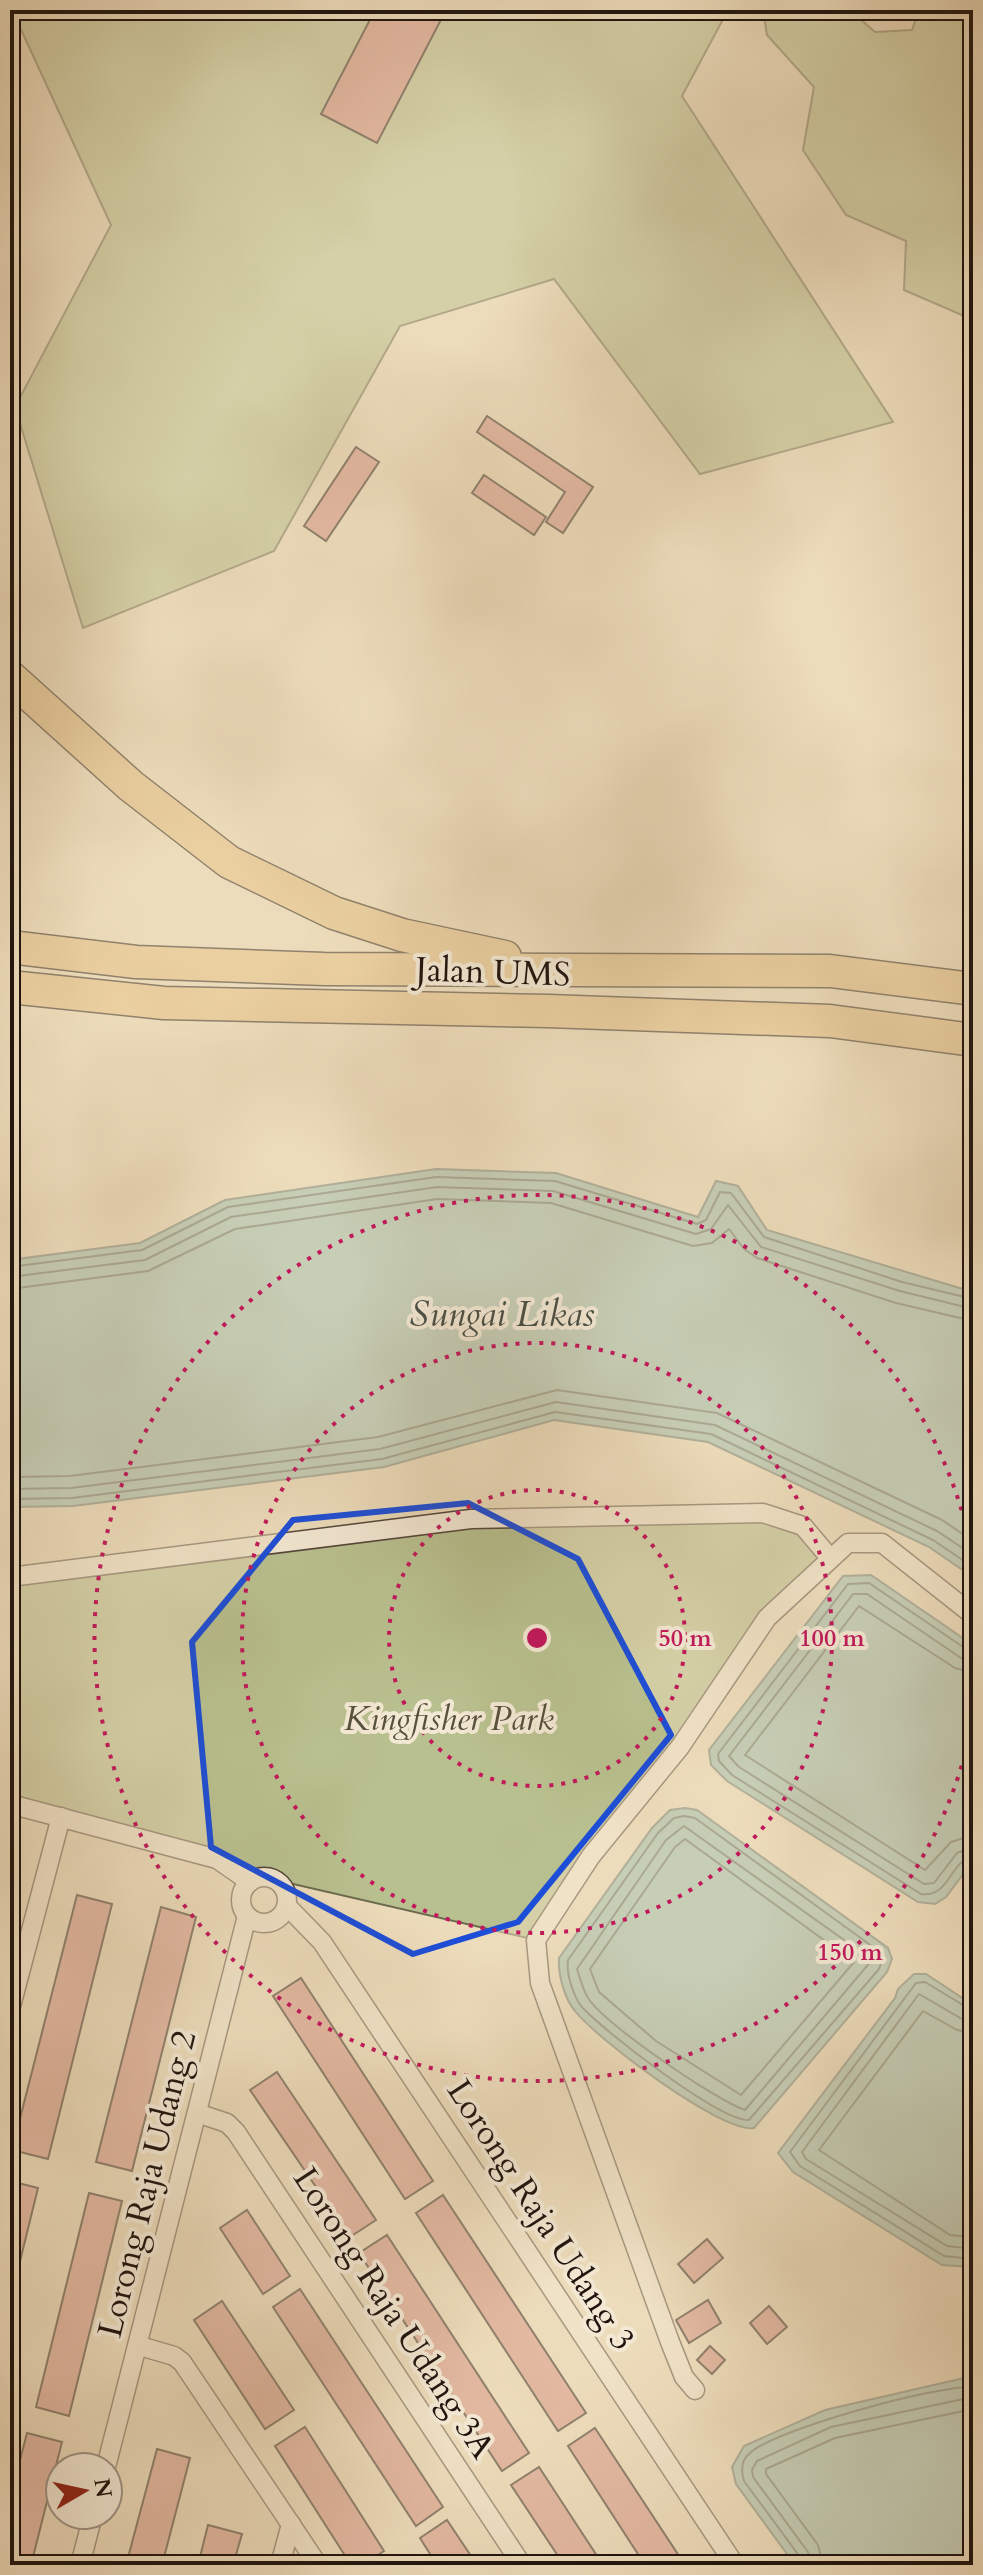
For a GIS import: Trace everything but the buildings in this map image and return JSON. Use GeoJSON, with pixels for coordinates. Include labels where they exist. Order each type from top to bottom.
{"type":"FeatureCollection","features":[{"type":"Feature","properties":{"kind":"highway"},"geometry":{"type":"LineString","coordinates":[[10,677],[131,786],[229,862],[334,913],[430,941],[570,969]]}},
{"type":"Feature","properties":{"kind":"highway","name":"Jalan UMS"},"geometry":{"type":"LineString","coordinates":[[10,947],[167,963],[421,971],[830,971],[973,989]]}},
{"type":"Feature","properties":{"kind":"highway","name":"Jalan UMS"},"geometry":{"type":"LineString","coordinates":[[18,993],[164,1003],[830,1021],[973,1040]]}},
{"type":"Feature","properties":{"kind":"street"},"geometry":{"type":"LineString","coordinates":[[10,1577],[486,1519],[763,1513],[803,1526],[830,1558]]}},
{"type":"Feature","properties":{"kind":"street"},"geometry":{"type":"LineString","coordinates":[[695,2390],[684,2377],[670,2342],[540,1983],[536,1940],[591,1856],[680,1747],[767,1618],[848,1543],[882,1543],[973,1615]]}},
{"type":"Feature","properties":{"kind":"street"},"geometry":{"type":"LineString","coordinates":[[10,1804],[217,1859],[250,1882]]}},
{"type":"Feature","properties":{"kind":"street"},"geometry":{"type":"LineString","coordinates":[[10,2010],[61,1817]]}},
{"type":"Feature","properties":{"kind":"street"},"geometry":{"type":"LineString","coordinates":[[263,1877],[277,1880],[286,1891],[287,1906],[278,1919],[262,1923],[247,1916],[241,1905],[242,1892],[250,1882],[263,1877]]}},
{"type":"Feature","properties":{"kind":"street","name":"Lorong Raja Udang 3"},"geometry":{"type":"LineString","coordinates":[[287,1906],[322,1942],[735,2565]]}},
{"type":"Feature","properties":{"kind":"street","name":"Lorong Raja Udang 2"},"geometry":{"type":"LineString","coordinates":[[110,2451],[140,2346],[247,1916]]}},
{"type":"Feature","properties":{"kind":"street","name":"Lorong Raja Udang 3A"},"geometry":{"type":"LineString","coordinates":[[197,2113],[227,2123],[236,2132],[522,2565]]}},
{"type":"Feature","properties":{"kind":"street"},"geometry":{"type":"LineString","coordinates":[[140,2346],[174,2356],[182,2362],[318,2565]]}},
{"type":"Feature","properties":{"kind":"street"},"geometry":{"type":"LineString","coordinates":[[280,2565],[291,2524]]}},
{"type":"Feature","properties":{"kind":"street"},"geometry":{"type":"LineString","coordinates":[[80,2565],[89,2531]]}},
{"type":"Feature","properties":{"kind":"highlighted area"},"geometry":{"type":"Polygon","coordinates":[[[468,1503],[578,1559],[671,1735],[518,1922],[413,1954],[211,1847],[192,1642],[293,1520],[468,1503]]]}},
{"type":"Feature","properties":{"kind":"green space"},"geometry":{"type":"Polygon","coordinates":[[[12,10],[728,10],[682,96],[893,422],[700,474],[554,279],[400,326],[274,551],[83,628],[15,407],[111,225],[12,10]]]}},
{"type":"Feature","properties":{"kind":"green space"},"geometry":{"type":"Polygon","coordinates":[[[763,10],[850,10],[875,32],[912,30],[919,10],[973,10],[973,328],[962,315],[904,290],[906,241],[846,215],[803,150],[814,87],[767,35],[763,10]]]}},
{"type":"Feature","properties":{"kind":"green space","name":"Kingfisher Park"},"geometry":{"type":"Polygon","coordinates":[[[724,1515],[803,1526],[830,1558],[767,1618],[536,1940],[263,1877],[250,1882],[217,1858],[10,1804],[10,1577],[471,1519],[724,1515]]]}},
{"type":"Feature","properties":{"kind":"water","name":"Sungai Likas"},"geometry":{"type":"Polygon","coordinates":[[[436,1169],[556,1173],[698,1217],[716,1181],[738,1186],[767,1230],[973,1292],[973,1577],[929,1547],[708,1442],[554,1420],[384,1467],[73,1506],[10,1507],[10,1260],[140,1243],[225,1200],[436,1169]]]}},
{"type":"Feature","properties":{"kind":"water"},"geometry":{"type":"Polygon","coordinates":[[[871,1575],[973,1645],[973,1861],[946,1897],[935,1904],[918,1902],[727,1781],[711,1765],[709,1750],[843,1576],[871,1575]]]}},
{"type":"Feature","properties":{"kind":"water"},"geometry":{"type":"Polygon","coordinates":[[[670,1810],[697,1810],[888,1948],[892,1959],[887,1972],[754,2128],[738,2126],[715,2116],[633,2062],[575,2011],[561,1978],[559,1958],[652,1828],[670,1810]]]}},
{"type":"Feature","properties":{"kind":"water"},"geometry":{"type":"Polygon","coordinates":[[[914,1974],[926,1974],[973,2005],[973,2267],[942,2265],[793,2172],[778,2153],[895,1998],[898,1989],[914,1974]]]}},
{"type":"Feature","properties":{"kind":"water"},"geometry":{"type":"Polygon","coordinates":[[[964,2378],[973,2380],[973,2565],[795,2565],[736,2484],[732,2467],[744,2446],[825,2410],[964,2378]]]}}]}
